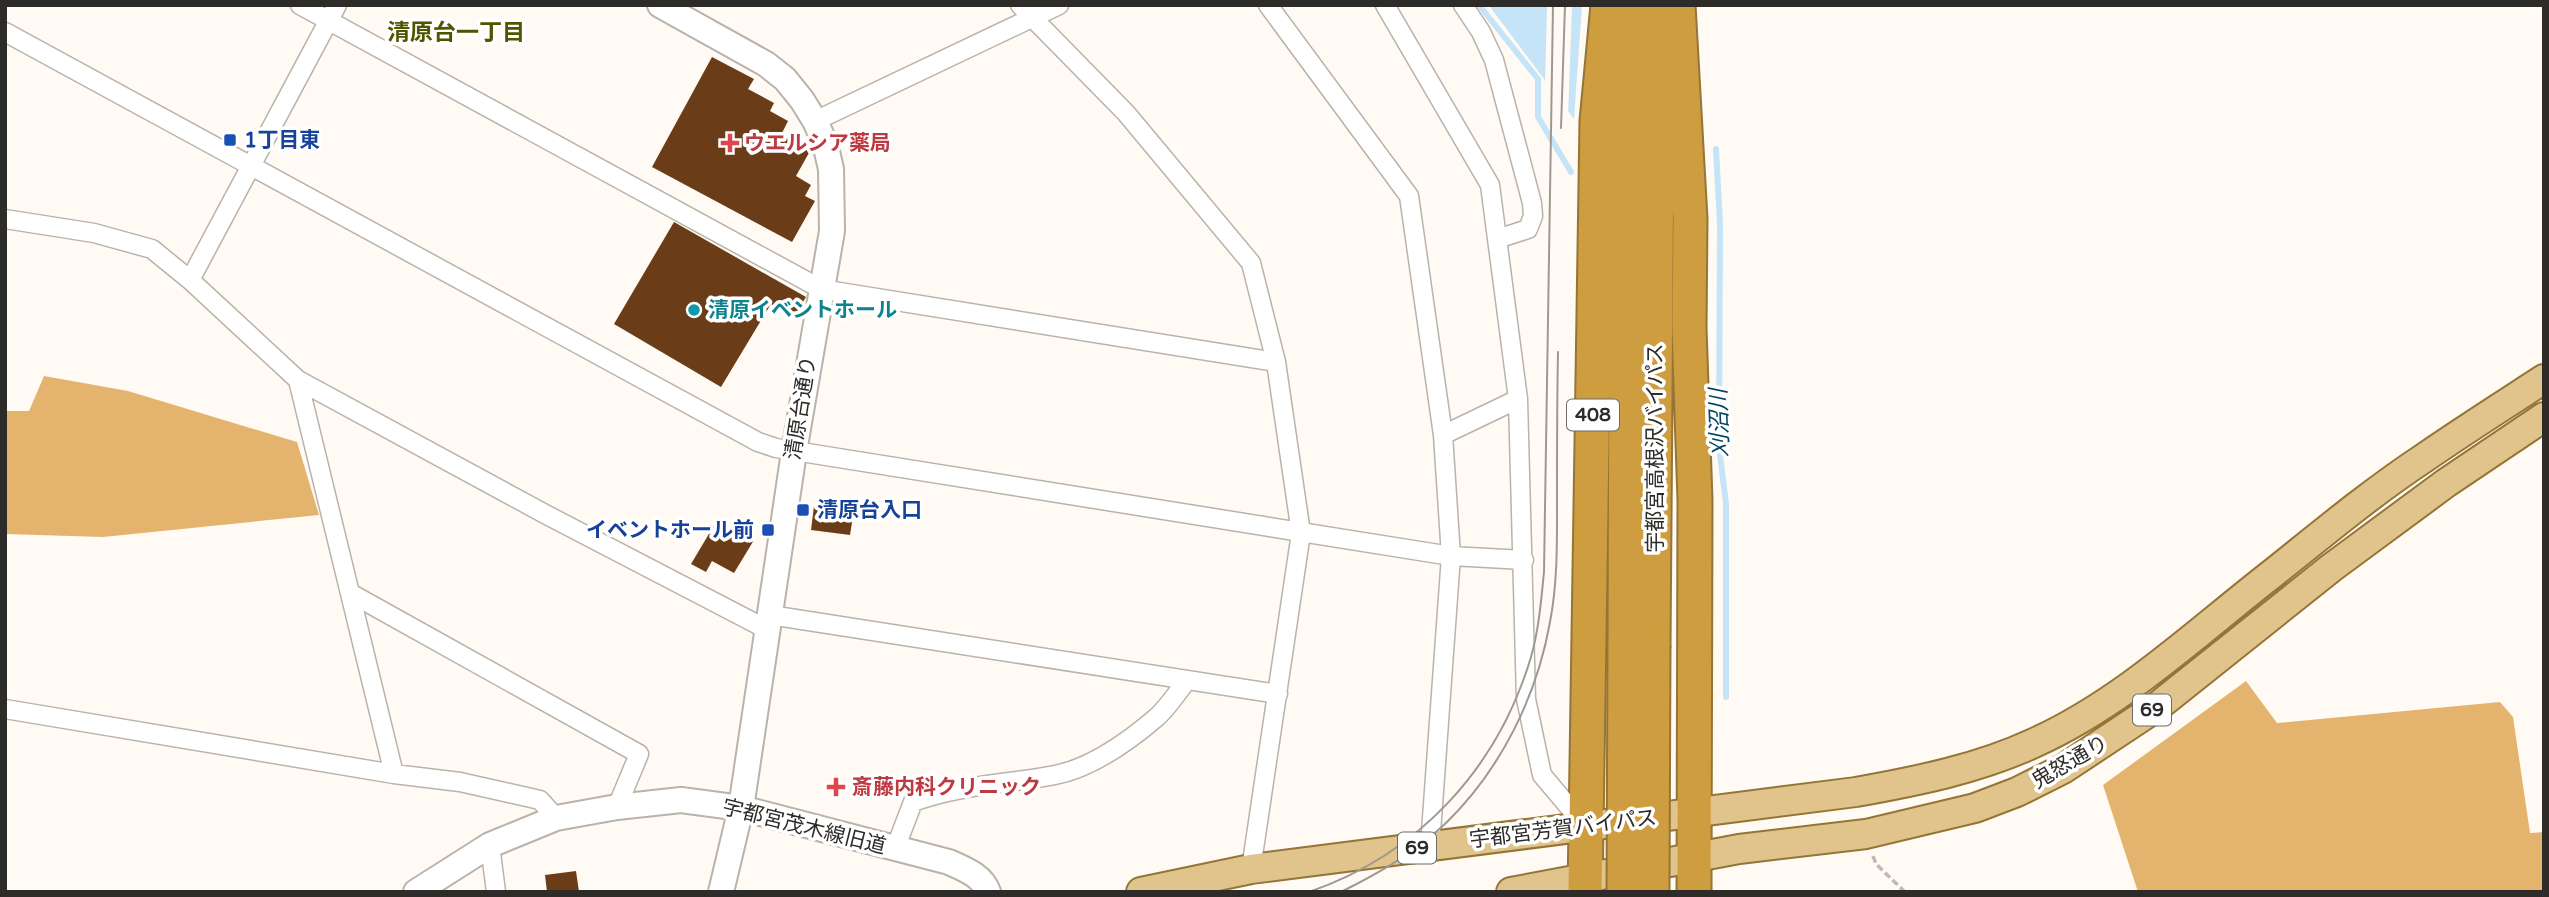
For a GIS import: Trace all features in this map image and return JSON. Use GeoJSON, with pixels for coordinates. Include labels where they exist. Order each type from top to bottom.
{"type":"FeatureCollection","features":[{"type":"Feature","properties":{"kind":"highway","name":"408"},"geometry":{"type":"LineString","coordinates":[[1585,885],[1597,121],[1608,5]]}},
{"type":"Feature","properties":{"kind":"highway","name":"宇都宮高根沢バイパス"},"geometry":{"type":"LineString","coordinates":[[1627,5],[1639,645],[1652,892]]}},
{"type":"Feature","properties":{"kind":"highway","name":"宇都宮高根沢バイパス"},"geometry":{"type":"LineString","coordinates":[[1624,892],[1639,645],[1658,5]]}},
{"type":"Feature","properties":{"kind":"highway"},"geometry":{"type":"LineString","coordinates":[[1678,5],[1690,219],[1689,328],[1695,499],[1694,892]]}},
{"type":"Feature","properties":{"kind":"main road","name":"鬼怒通り"},"geometry":{"type":"LineString","coordinates":[[1694,813],[1829,796],[1925,780],[1968,768],[2035,743],[2139,680],[2296,554],[2422,459],[2544,379]]}},
{"type":"Feature","properties":{"kind":"main road","name":"鬼怒通り"},"geometry":{"type":"LineString","coordinates":[[1585,885],[1694,857],[1756,846],[1866,834],[1975,808],[2017,792],[2063,769],[2158,706],[2331,568],[2446,483],[2544,418]]}},
{"type":"Feature","properties":{"kind":"main road","name":"宇都宮芳賀バイパス"},"geometry":{"type":"LineString","coordinates":[[1141,892],[1251,869],[1694,813]]}},
{"type":"Feature","properties":{"kind":"main road","name":"69"},"geometry":{"type":"LineString","coordinates":[[1511,892],[1585,885]]}},
{"type":"Feature","properties":{"kind":"street"},"geometry":{"type":"LineString","coordinates":[[300,5],[333,13],[821,289],[1276,362]]}},
{"type":"Feature","properties":{"kind":"street","name":"清原台通り"},"geometry":{"type":"LineString","coordinates":[[660,5],[766,64],[785,79],[802,100],[825,143],[833,195],[832,231],[794,452],[741,808],[721,892]]}},
{"type":"Feature","properties":{"kind":"street"},"geometry":{"type":"LineString","coordinates":[[1020,5],[1126,113],[1251,263],[1276,362],[1301,533],[1251,869]]}},
{"type":"Feature","properties":{"kind":"street"},"geometry":{"type":"LineString","coordinates":[[815,121],[1059,5]]}},
{"type":"Feature","properties":{"kind":"street"},"geometry":{"type":"LineString","coordinates":[[1268,5],[1409,196],[1443,435],[1451,556],[1430,846]]}},
{"type":"Feature","properties":{"kind":"street"},"geometry":{"type":"LineString","coordinates":[[1385,5],[1490,184],[1518,400],[1526,699],[1542,775],[1585,826]]}},
{"type":"Feature","properties":{"kind":"street"},"geometry":{"type":"LineString","coordinates":[[1464,5],[1494,60],[1532,203],[1533,216],[1528,229],[1497,239]]}},
{"type":"Feature","properties":{"kind":"street"},"geometry":{"type":"LineString","coordinates":[[190,280],[333,13]]}},
{"type":"Feature","properties":{"kind":"street"},"geometry":{"type":"LineString","coordinates":[[5,33],[758,442],[794,452],[1301,533],[1451,556],[1524,560]]}},
{"type":"Feature","properties":{"kind":"street"},"geometry":{"type":"LineString","coordinates":[[5,219],[94,233],[152,249],[190,280],[298,380],[533,508],[769,623],[1278,694]]}},
{"type":"Feature","properties":{"kind":"street"},"geometry":{"type":"LineString","coordinates":[[298,380],[394,774]]}},
{"type":"Feature","properties":{"kind":"street"},"geometry":{"type":"LineString","coordinates":[[1443,435],[1518,400]]}},
{"type":"Feature","properties":{"kind":"street"},"geometry":{"type":"LineString","coordinates":[[352,594],[639,754],[617,807]]}},
{"type":"Feature","properties":{"kind":"street"},"geometry":{"type":"LineString","coordinates":[[895,849],[913,802],[942,792],[1058,775],[1082,766],[1120,745],[1158,716],[1188,680]]}},
{"type":"Feature","properties":{"kind":"street"},"geometry":{"type":"LineString","coordinates":[[5,709],[394,774],[460,782],[540,800],[556,818]]}},
{"type":"Feature","properties":{"kind":"street","name":"宇都宮茂木線旧道"},"geometry":{"type":"LineString","coordinates":[[416,892],[490,845],[556,818],[617,807],[681,800],[741,808],[957,866],[974,873],[985,884],[988,892]]}},
{"type":"Feature","properties":{"kind":"street"},"geometry":{"type":"LineString","coordinates":[[490,845],[496,892]]}},
{"type":"Feature","properties":{"kind":"path"},"geometry":{"type":"LineString","coordinates":[[1866,834],[1876,864],[1905,892]]}},
{"type":"Feature","properties":{"kind":"shaded area"},"geometry":{"type":"Polygon","coordinates":[[[44,376],[128,391],[297,442],[319,515],[103,537],[5,534],[5,411],[29,411],[44,376]]]}},
{"type":"Feature","properties":{"kind":"shaded area"},"geometry":{"type":"Polygon","coordinates":[[[2246,681],[2277,723],[2500,702],[2513,717],[2530,833],[2544,832],[2544,891],[2138,892],[2103,785],[2246,681]]]}},
{"type":"Feature","properties":{"kind":"water"},"geometry":{"type":"Polygon","coordinates":[[[1489,5],[1582,5],[1574,119],[1493,11],[1489,5]]]}},
{"type":"Feature","properties":{"kind":"pier"},"geometry":{"type":"Polygon","coordinates":[[[1547,5],[1572,5],[1568,117],[1545,86],[1547,5]]]}},
{"type":"Feature","properties":{"kind":"building","name":"ウエルシア薬局"},"geometry":{"type":"Polygon","coordinates":[[[712,57],[754,79],[748,89],[774,103],[770,111],[788,121],[781,135],[810,151],[796,176],[811,185],[805,196],[815,201],[792,242],[652,167],[712,57]]]}},
{"type":"Feature","properties":{"kind":"building","name":"清原イベントホール"},"geometry":{"type":"Polygon","coordinates":[[[674,222],[806,297],[794,317],[771,304],[721,387],[614,324],[674,222]]]}},
{"type":"Feature","properties":{"kind":"building"},"geometry":{"type":"Polygon","coordinates":[[[814,506],[835,509],[834,514],[853,516],[850,535],[811,530],[814,506]]]}},
{"type":"Feature","properties":{"kind":"building"},"geometry":{"type":"Polygon","coordinates":[[[716,522],[729,529],[732,524],[754,540],[734,573],[712,561],[706,572],[691,564],[716,522]]]}},
{"type":"Feature","properties":{"kind":"building"},"geometry":{"type":"Polygon","coordinates":[[[576,871],[579,892],[547,892],[545,875],[576,871]]]}},
{"type":"Feature","properties":{"kind":"waterway","name":"刈沼川"},"geometry":{"type":"LineString","coordinates":[[1479,5],[1538,79],[1538,117],[1571,172]]}},
{"type":"Feature","properties":{"kind":"waterway","name":"刈沼川"},"geometry":{"type":"LineString","coordinates":[[1716,149],[1720,224],[1719,446],[1726,504],[1726,697]]}},
{"type":"Feature","properties":{"kind":"tram line"},"geometry":{"type":"LineString","coordinates":[[1309,892],[1349,876],[1385,855],[1419,830],[1449,802],[1498,735],[1531,657],[1544,572],[1553,5]]}},
{"type":"Feature","properties":{"kind":"tram line"},"geometry":{"type":"LineString","coordinates":[[1561,128],[1565,5]]}},
{"type":"Feature","properties":{"kind":"tram line"},"geometry":{"type":"LineString","coordinates":[[1341,892],[1397,861],[1447,822],[1484,779],[1500,755],[1526,704],[1544,650],[1554,591],[1557,543],[1558,352]]}},
{"type":"Feature","properties":{"kind":"place","name":"1丁目東"},"geometry":{"type":"Point","coordinates":[230,140]}},
{"type":"Feature","properties":{"kind":"place","name":"ウエルシア薬局"},"geometry":{"type":"Point","coordinates":[730,143]}},
{"type":"Feature","properties":{"kind":"place","name":"清原イベントホール"},"geometry":{"type":"Point","coordinates":[694,310]}},
{"type":"Feature","properties":{"kind":"place","name":"清原台入口"},"geometry":{"type":"Point","coordinates":[803,510]}},
{"type":"Feature","properties":{"kind":"place","name":"イベントホール前"},"geometry":{"type":"Point","coordinates":[768,530]}},
{"type":"Feature","properties":{"kind":"place","name":"斎藤内科クリニック"},"geometry":{"type":"Point","coordinates":[836,787]}},
{"type":"Feature","properties":{"kind":"district","name":"清原台一丁目"},"geometry":{"type":"Point","coordinates":[456,33]}}]}
